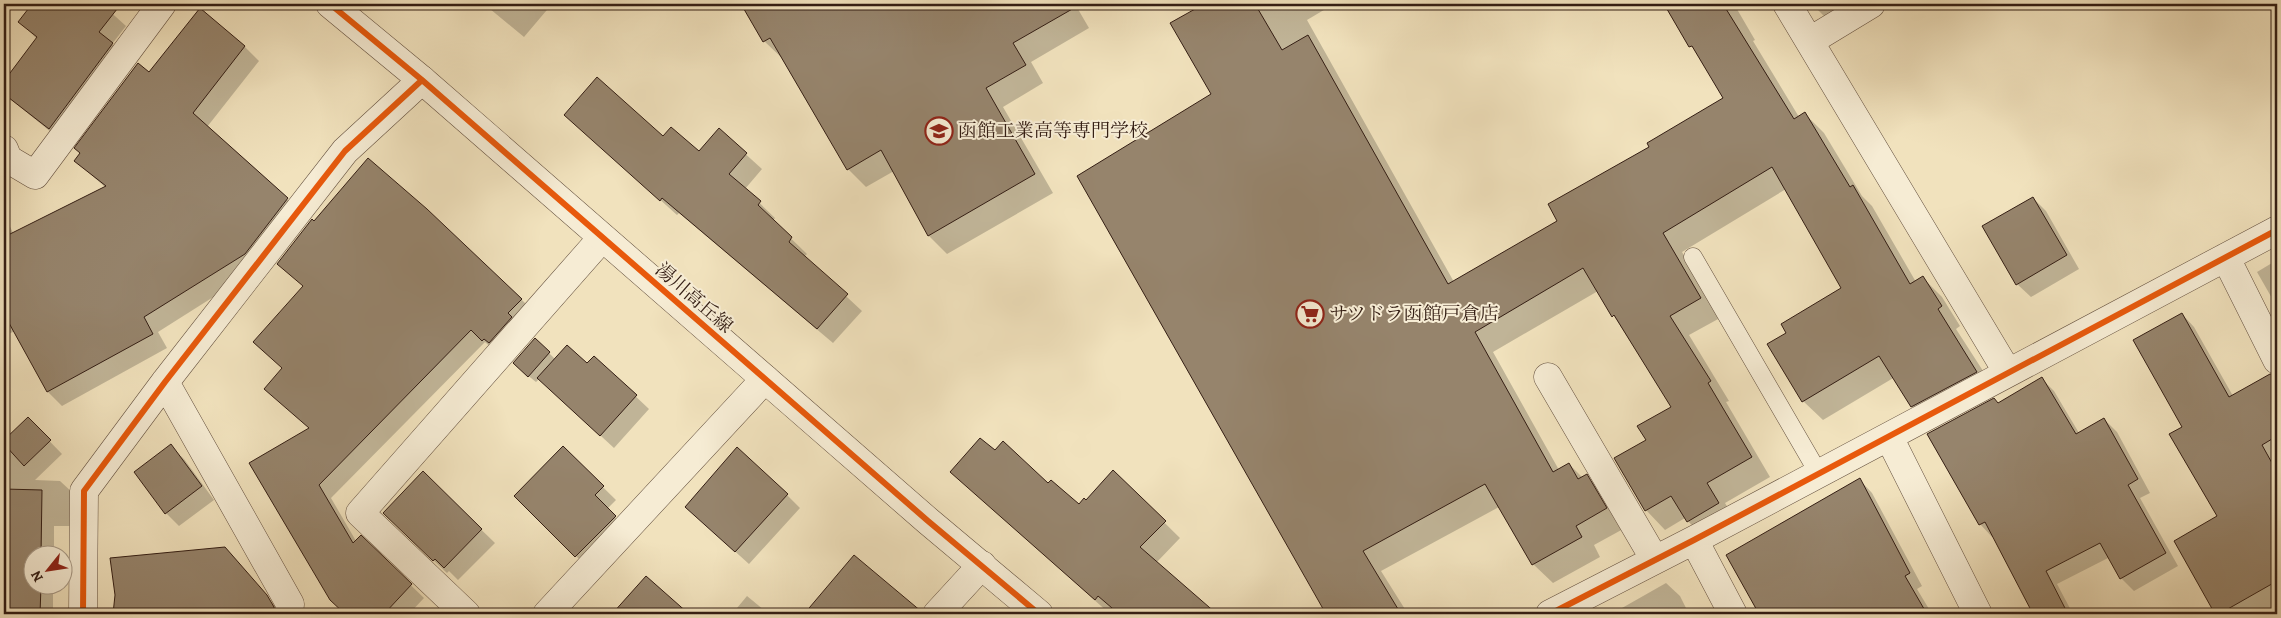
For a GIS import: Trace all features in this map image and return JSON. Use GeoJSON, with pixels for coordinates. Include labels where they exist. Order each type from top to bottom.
{"type":"FeatureCollection","features":[{"type":"Feature","properties":{"kind":"street"},"geometry":{"type":"LineString","coordinates":[[4,149],[8,159],[35,175],[162,4]]}},
{"type":"Feature","properties":{"kind":"street","name":"湯川高丘線"},"geometry":{"type":"LineString","coordinates":[[330,4],[422,80],[602,238],[1039,614]]}},
{"type":"Feature","properties":{"kind":"street"},"geometry":{"type":"LineString","coordinates":[[1787,4],[2008,373]]}},
{"type":"Feature","properties":{"kind":"street"},"geometry":{"type":"LineString","coordinates":[[1810,41],[1871,4]]}},
{"type":"Feature","properties":{"kind":"street"},"geometry":{"type":"LineString","coordinates":[[83,614],[84,491],[165,382],[345,151],[422,80]]}},
{"type":"Feature","properties":{"kind":"street"},"geometry":{"type":"LineString","coordinates":[[1550,614],[1819,474],[2277,230]]}},
{"type":"Feature","properties":{"kind":"street"},"geometry":{"type":"LineString","coordinates":[[466,614],[360,513],[602,238]]}},
{"type":"Feature","properties":{"kind":"street"},"geometry":{"type":"LineString","coordinates":[[2226,258],[2277,360]]}},
{"type":"Feature","properties":{"kind":"street"},"geometry":{"type":"LineString","coordinates":[[1548,377],[1655,560]]}},
{"type":"Feature","properties":{"kind":"street"},"geometry":{"type":"LineString","coordinates":[[547,614],[765,379]]}},
{"type":"Feature","properties":{"kind":"street"},"geometry":{"type":"LineString","coordinates":[[165,382],[290,604],[289,614]]}},
{"type":"Feature","properties":{"kind":"street"},"geometry":{"type":"LineString","coordinates":[[1889,437],[1978,614]]}},
{"type":"Feature","properties":{"kind":"street"},"geometry":{"type":"LineString","coordinates":[[1694,540],[1733,614]]}},
{"type":"Feature","properties":{"kind":"street"},"geometry":{"type":"LineString","coordinates":[[938,614],[982,565]]}},
{"type":"Feature","properties":{"kind":"lane"},"geometry":{"type":"LineString","coordinates":[[1693,258],[1819,474]]}},
{"type":"Feature","properties":{"kind":"building"},"geometry":{"type":"Polygon","coordinates":[[[32,4],[121,4],[99,32],[113,43],[49,129],[4,94],[4,81],[37,37],[18,22],[32,4]]]}},
{"type":"Feature","properties":{"kind":"building"},"geometry":{"type":"Polygon","coordinates":[[[741,4],[1081,4],[1013,43],[1026,65],[986,88],[1035,174],[928,236],[881,150],[847,170],[770,38],[763,42],[741,4]]]}},
{"type":"Feature","properties":{"kind":"building"},"geometry":{"type":"Polygon","coordinates":[[[1204,4],[1255,4],[1282,50],[1308,35],[1448,284],[1557,221],[1548,204],[1649,147],[1647,143],[1723,98],[1692,46],[1689,47],[1664,4],[1723,4],[1794,119],[1805,112],[1850,187],[1853,185],[1910,284],[1923,276],[1942,306],[1938,309],[1977,372],[1911,407],[1879,356],[1802,402],[1767,344],[1786,333],[1781,324],[1841,288],[1772,167],[1663,233],[1701,298],[1670,316],[1711,381],[1708,383],[1752,457],[1707,483],[1719,503],[1687,522],[1671,496],[1645,511],[1614,458],[1646,440],[1637,426],[1671,407],[1614,315],[1612,317],[1583,268],[1475,332],[1553,472],[1569,463],[1578,479],[1587,474],[1607,508],[1576,526],[1582,537],[1532,565],[1485,484],[1363,551],[1401,614],[1326,614],[1077,176],[1211,94],[1170,23],[1204,4]]]}},
{"type":"Feature","properties":{"kind":"building"},"geometry":{"type":"Polygon","coordinates":[[[200,8],[245,46],[193,113],[288,198],[245,254],[144,317],[153,334],[47,392],[4,314],[4,237],[106,186],[74,161],[80,153],[74,148],[138,63],[149,72],[200,8]]]}},
{"type":"Feature","properties":{"kind":"building"},"geometry":{"type":"Polygon","coordinates":[[[597,77],[663,136],[671,127],[699,151],[719,128],[747,153],[729,174],[761,201],[758,205],[792,237],[789,242],[848,294],[817,329],[662,198],[660,201],[564,115],[597,77]]]}},
{"type":"Feature","properties":{"kind":"building"},"geometry":{"type":"Polygon","coordinates":[[[368,158],[427,209],[522,299],[508,313],[512,317],[489,343],[484,339],[482,341],[471,330],[319,485],[353,543],[361,535],[412,584],[384,614],[345,614],[330,600],[249,463],[309,428],[264,389],[282,368],[253,342],[303,286],[277,264],[312,219],[314,221],[368,158]]]}},
{"type":"Feature","properties":{"kind":"building"},"geometry":{"type":"Polygon","coordinates":[[[2033,197],[2067,255],[2016,285],[1982,226],[2033,197]]]}},
{"type":"Feature","properties":{"kind":"building"},"geometry":{"type":"Polygon","coordinates":[[[2182,313],[2229,397],[2270,374],[2277,375],[2277,436],[2262,445],[2277,472],[2277,581],[2219,614],[2215,614],[2174,541],[2217,516],[2169,434],[2182,427],[2133,340],[2182,313]]]}},
{"type":"Feature","properties":{"kind":"building"},"geometry":{"type":"Polygon","coordinates":[[[535,338],[550,352],[528,377],[513,363],[535,338]]]}},
{"type":"Feature","properties":{"kind":"building"},"geometry":{"type":"Polygon","coordinates":[[[567,345],[587,363],[594,356],[637,395],[600,436],[537,378],[567,345]]]}},
{"type":"Feature","properties":{"kind":"building"},"geometry":{"type":"Polygon","coordinates":[[[2042,377],[2076,434],[2104,418],[2138,479],[2128,485],[2166,553],[2120,579],[2100,543],[2046,571],[2068,614],[2033,614],[1985,522],[1979,525],[1927,434],[1994,398],[1998,403],[2042,377]]]}},
{"type":"Feature","properties":{"kind":"building"},"geometry":{"type":"Polygon","coordinates":[[[28,417],[51,440],[24,466],[4,444],[4,440],[28,417]]]}},
{"type":"Feature","properties":{"kind":"building"},"geometry":{"type":"Polygon","coordinates":[[[980,438],[995,450],[1003,441],[1048,483],[1051,480],[1079,504],[1084,498],[1086,500],[1113,470],[1166,521],[1140,547],[1217,614],[1119,614],[1098,596],[1095,600],[950,472],[980,438]]]}},
{"type":"Feature","properties":{"kind":"building"},"geometry":{"type":"Polygon","coordinates":[[[171,444],[202,486],[165,514],[134,472],[171,444]]]}},
{"type":"Feature","properties":{"kind":"building"},"geometry":{"type":"Polygon","coordinates":[[[563,446],[604,486],[595,495],[616,516],[575,557],[514,496],[563,446]]]}},
{"type":"Feature","properties":{"kind":"building"},"geometry":{"type":"Polygon","coordinates":[[[737,447],[788,494],[735,552],[685,507],[737,447]]]}},
{"type":"Feature","properties":{"kind":"building"},"geometry":{"type":"Polygon","coordinates":[[[423,471],[482,529],[444,568],[435,559],[433,561],[383,513],[423,471]]]}},
{"type":"Feature","properties":{"kind":"building"},"geometry":{"type":"Polygon","coordinates":[[[1860,478],[1910,573],[1905,576],[1927,614],[1759,614],[1726,555],[1860,478]]]}},
{"type":"Feature","properties":{"kind":"building"},"geometry":{"type":"Polygon","coordinates":[[[4,489],[42,490],[41,546],[22,546],[22,596],[41,596],[40,614],[4,614],[4,489]]]}},
{"type":"Feature","properties":{"kind":"building"},"geometry":{"type":"Polygon","coordinates":[[[225,547],[267,595],[274,607],[274,614],[113,614],[115,595],[110,558],[225,547]]]}},
{"type":"Feature","properties":{"kind":"building"},"geometry":{"type":"Polygon","coordinates":[[[854,555],[922,612],[922,614],[804,614],[854,555]]]}},
{"type":"Feature","properties":{"kind":"building"},"geometry":{"type":"Polygon","coordinates":[[[646,576],[689,614],[612,614],[646,576]]]}},
{"type":"Feature","properties":{"kind":"cycle path"},"geometry":{"type":"LineString","coordinates":[[330,4],[422,80],[928,521],[1039,614]]}},
{"type":"Feature","properties":{"kind":"cycle path"},"geometry":{"type":"LineString","coordinates":[[83,614],[84,491],[165,382],[345,151],[422,80]]}},
{"type":"Feature","properties":{"kind":"cycle path"},"geometry":{"type":"LineString","coordinates":[[1550,614],[1694,540],[2277,230]]}},
{"type":"Feature","properties":{"kind":"place","name":"函館工業高等専門学校"},"geometry":{"type":"Point","coordinates":[939,131]}},
{"type":"Feature","properties":{"kind":"place","name":"サツドラ函館戸倉店"},"geometry":{"type":"Point","coordinates":[1310,314]}}]}
